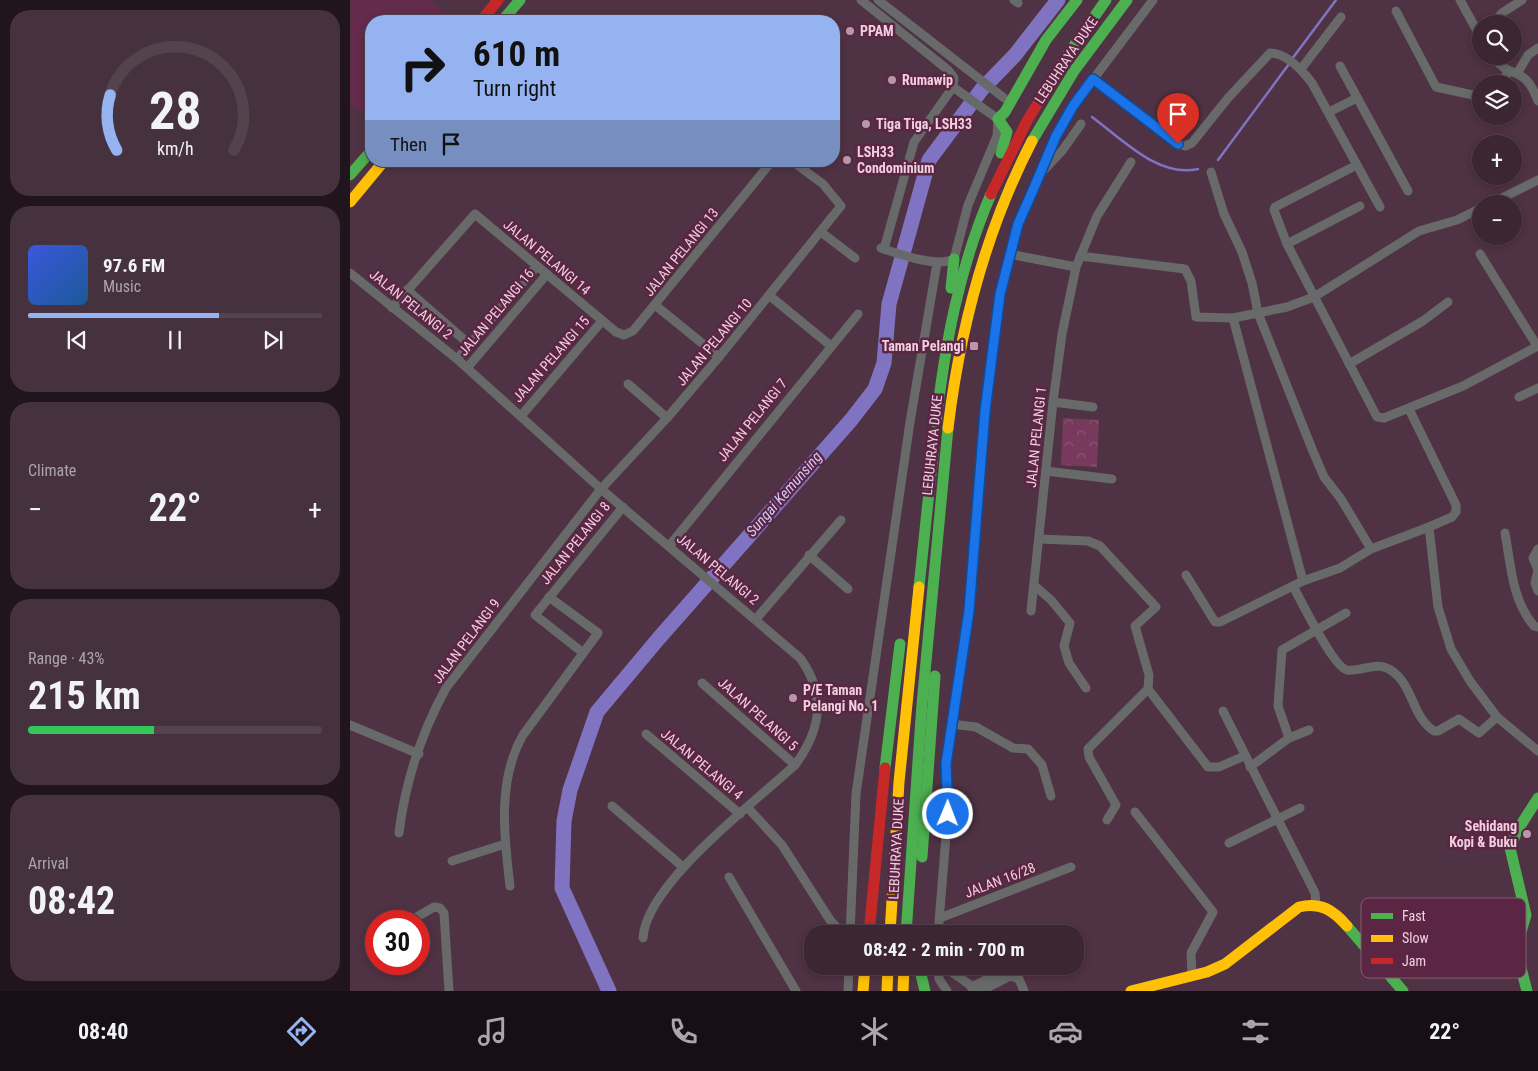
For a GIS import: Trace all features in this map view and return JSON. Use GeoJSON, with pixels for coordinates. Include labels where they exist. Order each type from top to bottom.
{"type":"FeatureCollection","features":[{"type":"Feature","properties":{"kind":"main road"},"geometry":{"type":"LineString","coordinates":[[486,15],[498,0]]}},
{"type":"Feature","properties":{"kind":"main road"},"geometry":{"type":"LineString","coordinates":[[507,15],[520,0]]}},
{"type":"Feature","properties":{"kind":"main road"},"geometry":{"type":"LineString","coordinates":[[974,237],[972,229],[974,216],[1006,138],[1005,127],[998,119],[1005,112],[1046,40],[1077,0]]}},
{"type":"Feature","properties":{"kind":"main road","name":"LEBUHRAYA DUKE"},"geometry":{"type":"LineString","coordinates":[[891,925],[899,782],[945,348],[954,306],[974,237],[1004,163],[1034,105],[1076,39],[1106,0]]}},
{"type":"Feature","properties":{"kind":"main road","name":"LEBUHRAYA DUKE"},"geometry":{"type":"LineString","coordinates":[[906,925],[914,781],[943,473],[955,377],[970,310],[989,244],[1015,178],[1045,116],[1091,44],[1127,0]]}},
{"type":"Feature","properties":{"kind":"main road"},"geometry":{"type":"LineString","coordinates":[[350,175],[365,158]]}},
{"type":"Feature","properties":{"kind":"main road"},"geometry":{"type":"LineString","coordinates":[[350,202],[379,167]]}},
{"type":"Feature","properties":{"kind":"main road"},"geometry":{"type":"LineString","coordinates":[[954,259],[950,290],[954,306]]}},
{"type":"Feature","properties":{"kind":"main road"},"geometry":{"type":"LineString","coordinates":[[871,925],[884,776],[903,624],[923,479],[935,435]]}},
{"type":"Feature","properties":{"kind":"main road"},"geometry":{"type":"LineString","coordinates":[[917,925],[946,527],[943,473]]}},
{"type":"Feature","properties":{"kind":"main road"},"geometry":{"type":"LineString","coordinates":[[1522,898],[1510,848],[1517,831],[1538,799]]}},
{"type":"Feature","properties":{"kind":"main road"},"geometry":{"type":"LineString","coordinates":[[1139,990],[1192,976],[1225,964],[1299,907],[1316,904],[1327,907],[1336,913],[1361,942]]}},
{"type":"Feature","properties":{"kind":"main road"},"geometry":{"type":"LineString","coordinates":[[863,991],[864,975]]}},
{"type":"Feature","properties":{"kind":"main road"},"geometry":{"type":"LineString","coordinates":[[868,991],[869,975]]}},
{"type":"Feature","properties":{"kind":"main road"},"geometry":{"type":"LineString","coordinates":[[887,991],[888,975]]}},
{"type":"Feature","properties":{"kind":"main road"},"geometry":{"type":"LineString","coordinates":[[903,991],[904,975]]}},
{"type":"Feature","properties":{"kind":"main road"},"geometry":{"type":"LineString","coordinates":[[913,991],[914,975]]}},
{"type":"Feature","properties":{"kind":"main road"},"geometry":{"type":"LineString","coordinates":[[922,975],[926,991]]}},
{"type":"Feature","properties":{"kind":"main road"},"geometry":{"type":"LineString","coordinates":[[1393,978],[1404,991]]}},
{"type":"Feature","properties":{"kind":"main road"},"geometry":{"type":"LineString","coordinates":[[1524,978],[1528,991]]}},
{"type":"Feature","properties":{"kind":"street"},"geometry":{"type":"LineString","coordinates":[[861,0],[948,70],[954,78],[957,90],[998,119],[997,136],[968,205],[954,259],[947,263],[937,263],[885,250],[914,142],[957,90]]}},
{"type":"Feature","properties":{"kind":"street"},"geometry":{"type":"LineString","coordinates":[[939,925],[949,799],[946,764],[951,724],[966,642],[985,411],[1000,294],[1009,254],[1018,224],[1056,136],[1073,106],[1153,0]]}},
{"type":"Feature","properties":{"kind":"street"},"geometry":{"type":"LineString","coordinates":[[1460,0],[1472,22]]}},
{"type":"Feature","properties":{"kind":"street"},"geometry":{"type":"LineString","coordinates":[[1500,15],[1522,0]]}},
{"type":"Feature","properties":{"kind":"street"},"geometry":{"type":"LineString","coordinates":[[879,15],[884,2],[1004,98]]}},
{"type":"Feature","properties":{"kind":"street"},"geometry":{"type":"LineString","coordinates":[[1396,11],[1436,87],[1472,95]]}},
{"type":"Feature","properties":{"kind":"street"},"geometry":{"type":"LineString","coordinates":[[1300,68],[1342,17]]}},
{"type":"Feature","properties":{"kind":"street"},"geometry":{"type":"LineString","coordinates":[[1510,75],[1528,55],[1538,48]]}},
{"type":"Feature","properties":{"kind":"street"},"geometry":{"type":"LineString","coordinates":[[1093,79],[1178,144],[1185,146],[1192,143],[1228,98],[1270,54],[1281,55],[1300,68],[1329,112],[1380,207]]}},
{"type":"Feature","properties":{"kind":"street"},"geometry":{"type":"LineString","coordinates":[[1500,65],[1529,81],[1538,101]]}},
{"type":"Feature","properties":{"kind":"street"},"geometry":{"type":"LineString","coordinates":[[1340,66],[1408,192]]}},
{"type":"Feature","properties":{"kind":"street"},"geometry":{"type":"LineString","coordinates":[[1329,112],[1357,98]]}},
{"type":"Feature","properties":{"kind":"street"},"geometry":{"type":"LineString","coordinates":[[1040,173],[1062,151],[1081,124]]}},
{"type":"Feature","properties":{"kind":"street","name":"JALAN PELANGI 1"},"geometry":{"type":"LineString","coordinates":[[1030,611],[1040,539],[1053,402],[1062,334],[1076,267],[1097,216],[1131,162]]}},
{"type":"Feature","properties":{"kind":"street","name":"JALAN PELANGI 13"},"geometry":{"type":"LineString","coordinates":[[602,321],[616,332],[624,334],[633,332],[767,167]]}},
{"type":"Feature","properties":{"kind":"street","name":"JALAN PELANGI 10"},"geometry":{"type":"LineString","coordinates":[[601,489],[667,418],[719,357],[841,206],[822,184],[800,167]]}},
{"type":"Feature","properties":{"kind":"street"},"geometry":{"type":"LineString","coordinates":[[1351,168],[1274,208],[1288,244],[1314,297],[1377,417],[1384,418],[1463,386],[1538,346],[1480,254]]}},
{"type":"Feature","properties":{"kind":"street"},"geometry":{"type":"LineString","coordinates":[[1211,172],[1224,214],[1242,252],[1252,283],[1258,313],[1324,477],[1371,549]]}},
{"type":"Feature","properties":{"kind":"street"},"geometry":{"type":"LineString","coordinates":[[1508,195],[1538,180]]}},
{"type":"Feature","properties":{"kind":"street"},"geometry":{"type":"LineString","coordinates":[[1288,244],[1360,206]]}},
{"type":"Feature","properties":{"kind":"street"},"geometry":{"type":"LineString","coordinates":[[1080,256],[1185,269],[1190,277],[1196,317],[1233,318],[1287,307],[1314,297],[1419,231],[1457,220],[1472,212]]}},
{"type":"Feature","properties":{"kind":"street","name":"JALAN PELANGI 14"},"geometry":{"type":"LineString","coordinates":[[407,290],[475,214],[602,321]]}},
{"type":"Feature","properties":{"kind":"street"},"geometry":{"type":"LineString","coordinates":[[821,232],[855,258]]}},
{"type":"Feature","properties":{"kind":"street"},"geometry":{"type":"LineString","coordinates":[[1009,254],[1076,267]]}},
{"type":"Feature","properties":{"kind":"street"},"geometry":{"type":"LineString","coordinates":[[850,925],[856,794],[910,422],[937,263]]}},
{"type":"Feature","properties":{"kind":"street"},"geometry":{"type":"LineString","coordinates":[[457,359],[537,266]]}},
{"type":"Feature","properties":{"kind":"street","name":"JALAN PELANGI 2"},"geometry":{"type":"LineString","coordinates":[[350,273],[457,359],[601,489],[756,619],[800,658],[809,671],[816,689],[815,728],[808,747],[795,765],[683,867],[656,901],[643,928],[643,938]]}},
{"type":"Feature","properties":{"kind":"street","name":"JALAN PELANGI 16"},"geometry":{"type":"LineString","coordinates":[[467,368],[547,274]]}},
{"type":"Feature","properties":{"kind":"street"},"geometry":{"type":"LineString","coordinates":[[392,308],[407,290],[469,344]]}},
{"type":"Feature","properties":{"kind":"street"},"geometry":{"type":"LineString","coordinates":[[770,296],[831,346]]}},
{"type":"Feature","properties":{"kind":"street"},"geometry":{"type":"LineString","coordinates":[[1349,364],[1423,321],[1448,302]]}},
{"type":"Feature","properties":{"kind":"street"},"geometry":{"type":"LineString","coordinates":[[655,305],[719,357]]}},
{"type":"Feature","properties":{"kind":"street","name":"JALAN PELANGI 7"},"geometry":{"type":"LineString","coordinates":[[669,546],[858,314]]}},
{"type":"Feature","properties":{"kind":"street"},"geometry":{"type":"LineString","coordinates":[[1233,318],[1303,581]]}},
{"type":"Feature","properties":{"kind":"street","name":"JALAN PELANGI 15"},"geometry":{"type":"LineString","coordinates":[[521,416],[602,321]]}},
{"type":"Feature","properties":{"kind":"street"},"geometry":{"type":"LineString","coordinates":[[628,384],[667,418]]}},
{"type":"Feature","properties":{"kind":"street"},"geometry":{"type":"LineString","coordinates":[[1519,397],[1538,388]]}},
{"type":"Feature","properties":{"kind":"street"},"geometry":{"type":"LineString","coordinates":[[1053,402],[1093,408]]}},
{"type":"Feature","properties":{"kind":"street"},"geometry":{"type":"LineString","coordinates":[[1186,574],[1217,623],[1303,581],[1340,568],[1371,549],[1452,517],[1456,512],[1456,504],[1409,408]]}},
{"type":"Feature","properties":{"kind":"street"},"geometry":{"type":"LineString","coordinates":[[1046,471],[1112,478]]}},
{"type":"Feature","properties":{"kind":"street","name":"JALAN PELANGI 9"},"geometry":{"type":"LineString","coordinates":[[399,833],[403,800],[432,713],[446,688],[601,489]]}},
{"type":"Feature","properties":{"kind":"street","name":"JALAN PELANGI 8"},"geometry":{"type":"LineString","coordinates":[[582,652],[535,615],[623,507]]}},
{"type":"Feature","properties":{"kind":"street"},"geometry":{"type":"LineString","coordinates":[[756,619],[808,555],[841,520]]}},
{"type":"Feature","properties":{"kind":"street"},"geometry":{"type":"LineString","coordinates":[[1429,527],[1438,607],[1451,649],[1470,681],[1497,718],[1538,750]]}},
{"type":"Feature","properties":{"kind":"street"},"geometry":{"type":"LineString","coordinates":[[1505,532],[1515,591],[1526,616],[1534,626],[1538,627]]}},
{"type":"Feature","properties":{"kind":"street"},"geometry":{"type":"LineString","coordinates":[[1040,539],[1088,541],[1100,546],[1155,604],[1155,609],[1135,626],[1149,675],[1148,689],[1088,749],[1089,757],[1116,805],[1107,820]]}},
{"type":"Feature","properties":{"kind":"street"},"geometry":{"type":"LineString","coordinates":[[1538,549],[1533,558],[1538,570],[1535,583],[1538,591]]}},
{"type":"Feature","properties":{"kind":"street"},"geometry":{"type":"LineString","coordinates":[[808,555],[848,589]]}},
{"type":"Feature","properties":{"kind":"street"},"geometry":{"type":"LineString","coordinates":[[1034,585],[1051,600],[1070,623],[1064,646],[1069,663],[1086,688]]}},
{"type":"Feature","properties":{"kind":"street"},"geometry":{"type":"LineString","coordinates":[[1294,586],[1317,632],[1341,667],[1345,670],[1375,665],[1393,671],[1404,684],[1419,715],[1434,731],[1438,731],[1459,718],[1477,732],[1480,732],[1497,718]]}},
{"type":"Feature","properties":{"kind":"street","name":"JALAN PELANGI 8"},"geometry":{"type":"LineString","coordinates":[[510,886],[505,844],[506,788],[514,752],[582,652],[598,633],[550,597]]}},
{"type":"Feature","properties":{"kind":"street"},"geometry":{"type":"LineString","coordinates":[[1289,738],[1278,706],[1282,650],[1317,632],[1331,620],[1346,613]]}},
{"type":"Feature","properties":{"kind":"street","name":"JALAN PELANGI 5"},"geometry":{"type":"LineString","coordinates":[[702,683],[795,765]]}},
{"type":"Feature","properties":{"kind":"street"},"geometry":{"type":"LineString","coordinates":[[1148,689],[1208,767],[1219,767],[1244,756]]}},
{"type":"Feature","properties":{"kind":"street"},"geometry":{"type":"LineString","coordinates":[[1223,711],[1244,756],[1315,893],[1316,904]]}},
{"type":"Feature","properties":{"kind":"street"},"geometry":{"type":"LineString","coordinates":[[951,724],[976,727],[1013,748],[1028,749],[1042,765],[1051,796]]}},
{"type":"Feature","properties":{"kind":"street"},"geometry":{"type":"LineString","coordinates":[[350,725],[419,754]]}},
{"type":"Feature","properties":{"kind":"street"},"geometry":{"type":"LineString","coordinates":[[1250,767],[1289,738],[1309,730]]}},
{"type":"Feature","properties":{"kind":"street","name":"JALAN PELANGI 4"},"geometry":{"type":"LineString","coordinates":[[646,734],[744,811]]}},
{"type":"Feature","properties":{"kind":"street"},"geometry":{"type":"LineString","coordinates":[[612,806],[683,867]]}},
{"type":"Feature","properties":{"kind":"street"},"geometry":{"type":"LineString","coordinates":[[1229,844],[1300,808]]}},
{"type":"Feature","properties":{"kind":"street"},"geometry":{"type":"LineString","coordinates":[[744,811],[782,845],[835,925]]}},
{"type":"Feature","properties":{"kind":"street"},"geometry":{"type":"LineString","coordinates":[[1136,812],[1213,912],[1190,953],[1192,976]]}},
{"type":"Feature","properties":{"kind":"street"},"geometry":{"type":"LineString","coordinates":[[452,861],[505,844]]}},
{"type":"Feature","properties":{"kind":"street","name":"JALAN 16/28"},"geometry":{"type":"LineString","coordinates":[[940,918],[1071,867]]}},
{"type":"Feature","properties":{"kind":"street"},"geometry":{"type":"LineString","coordinates":[[729,877],[796,991]]}},
{"type":"Feature","properties":{"kind":"street"},"geometry":{"type":"LineString","coordinates":[[429,910],[434,907],[440,908],[444,913],[449,991]]}},
{"type":"Feature","properties":{"kind":"street"},"geometry":{"type":"LineString","coordinates":[[848,991],[849,975]]}},
{"type":"Feature","properties":{"kind":"street"},"geometry":{"type":"LineString","coordinates":[[939,975],[939,979],[948,991]]}},
{"type":"Feature","properties":{"kind":"street"},"geometry":{"type":"LineString","coordinates":[[956,975],[977,990]]}},
{"type":"Feature","properties":{"kind":"street"},"geometry":{"type":"LineString","coordinates":[[977,990],[1000,975]]}},
{"type":"Feature","properties":{"kind":"street"},"geometry":{"type":"LineString","coordinates":[[977,990],[1010,976],[1019,979],[1024,991]]}},
{"type":"Feature","properties":{"kind":"shaded area"},"geometry":{"type":"Polygon","coordinates":[[[351,0],[428,0],[447,15],[365,15],[365,113],[350,104],[351,0]]]}},
{"type":"Feature","properties":{"kind":"green space"},"geometry":{"type":"Polygon","coordinates":[[[1063,418],[1099,420],[1097,467],[1061,465],[1063,418]]]}},
{"type":"Feature","properties":{"kind":"waterway","name":"Sungai Kemunsing"},"geometry":{"type":"LineString","coordinates":[[609,991],[562,888],[564,821],[570,790],[597,712],[659,638],[851,420],[875,389],[884,363],[889,304],[929,160],[982,89],[1015,55],[1058,0]]}},
{"type":"Feature","properties":{"kind":"waterway"},"geometry":{"type":"LineString","coordinates":[[1292,59],[1336,0]]}},
{"type":"Feature","properties":{"kind":"waterway"},"geometry":{"type":"LineString","coordinates":[[1218,160],[1289,64]]}},
{"type":"Feature","properties":{"kind":"waterway"},"geometry":{"type":"LineString","coordinates":[[1092,117],[1141,155],[1155,162],[1169,168],[1183,170],[1198,169]]}},
{"type":"Feature","properties":{"kind":"traffic: fast"},"geometry":{"type":"LineString","coordinates":[[507,15],[520,0]]}},
{"type":"Feature","properties":{"kind":"traffic: fast"},"geometry":{"type":"LineString","coordinates":[[1001,153],[1007,132],[998,119],[1005,112],[1046,40],[1077,0]]}},
{"type":"Feature","properties":{"kind":"traffic: fast"},"geometry":{"type":"LineString","coordinates":[[1066,57],[1106,0]]}},
{"type":"Feature","properties":{"kind":"traffic: fast"},"geometry":{"type":"LineString","coordinates":[[1032,141],[1074,71],[1127,0]]}},
{"type":"Feature","properties":{"kind":"traffic: fast"},"geometry":{"type":"LineString","coordinates":[[350,175],[365,158]]}},
{"type":"Feature","properties":{"kind":"traffic: fast"},"geometry":{"type":"LineString","coordinates":[[936,423],[944,364],[955,307],[970,250],[991,194]]}},
{"type":"Feature","properties":{"kind":"traffic: fast"},"geometry":{"type":"LineString","coordinates":[[951,288],[954,259]]}},
{"type":"Feature","properties":{"kind":"traffic: fast"},"geometry":{"type":"LineString","coordinates":[[907,925],[922,704],[948,428]]}},
{"type":"Feature","properties":{"kind":"traffic: fast"},"geometry":{"type":"LineString","coordinates":[[919,587],[933,454]]}},
{"type":"Feature","properties":{"kind":"traffic: fast"},"geometry":{"type":"LineString","coordinates":[[885,768],[900,644]]}},
{"type":"Feature","properties":{"kind":"traffic: fast"},"geometry":{"type":"LineString","coordinates":[[922,857],[935,676]]}},
{"type":"Feature","properties":{"kind":"traffic: fast"},"geometry":{"type":"LineString","coordinates":[[1522,898],[1510,848],[1517,831],[1538,798]]}},
{"type":"Feature","properties":{"kind":"traffic: fast"},"geometry":{"type":"LineString","coordinates":[[1347,926],[1361,942]]}},
{"type":"Feature","properties":{"kind":"traffic: fast"},"geometry":{"type":"LineString","coordinates":[[921,975],[925,991]]}},
{"type":"Feature","properties":{"kind":"traffic: fast"},"geometry":{"type":"LineString","coordinates":[[1392,978],[1403,991]]}},
{"type":"Feature","properties":{"kind":"traffic: fast"},"geometry":{"type":"LineString","coordinates":[[1524,978],[1527,991]]}},
{"type":"Feature","properties":{"kind":"traffic: slow"},"geometry":{"type":"LineString","coordinates":[[948,428],[960,354],[977,281],[1001,209],[1032,141]]}},
{"type":"Feature","properties":{"kind":"traffic: slow"},"geometry":{"type":"LineString","coordinates":[[350,202],[379,167]]}},
{"type":"Feature","properties":{"kind":"traffic: slow"},"geometry":{"type":"LineString","coordinates":[[891,925],[899,782],[919,587]]}},
{"type":"Feature","properties":{"kind":"traffic: slow"},"geometry":{"type":"LineString","coordinates":[[1131,991],[1207,972],[1225,964],[1299,907],[1314,906],[1326,909],[1347,926]]}},
{"type":"Feature","properties":{"kind":"traffic: slow"},"geometry":{"type":"LineString","coordinates":[[863,991],[864,975]]}},
{"type":"Feature","properties":{"kind":"traffic: slow"},"geometry":{"type":"LineString","coordinates":[[887,991],[888,975]]}},
{"type":"Feature","properties":{"kind":"traffic: slow"},"geometry":{"type":"LineString","coordinates":[[903,991],[904,975]]}},
{"type":"Feature","properties":{"kind":"traffic: jam"},"geometry":{"type":"LineString","coordinates":[[486,15],[498,0]]}},
{"type":"Feature","properties":{"kind":"traffic: jam"},"geometry":{"type":"LineString","coordinates":[[991,194],[1027,121],[1066,57]]}},
{"type":"Feature","properties":{"kind":"traffic: jam"},"geometry":{"type":"LineString","coordinates":[[870,925],[885,768]]}},
{"type":"Feature","properties":{"kind":"place","name":"PPAM"},"geometry":{"type":"Point","coordinates":[850,31]}},
{"type":"Feature","properties":{"kind":"place","name":"Rumawip"},"geometry":{"type":"Point","coordinates":[892,80]}},
{"type":"Feature","properties":{"kind":"place","name":"Tiga Tiga, LSH33"},"geometry":{"type":"Point","coordinates":[866,124]}},
{"type":"Feature","properties":{"kind":"place","name":"LSH33 Condominium"},"geometry":{"type":"Point","coordinates":[847,160]}},
{"type":"Feature","properties":{"kind":"place","name":"Taman Pelangi"},"geometry":{"type":"Point","coordinates":[974,346]}},
{"type":"Feature","properties":{"kind":"place","name":"P/E Taman Pelangi No. 1"},"geometry":{"type":"Point","coordinates":[793,698]}},
{"type":"Feature","properties":{"kind":"place","name":"Sehidang Kopi & Buku"},"geometry":{"type":"Point","coordinates":[1527,834]}},
{"type":"Feature","properties":{"kind":"route"},"geometry":{"type":"LineString","coordinates":[[948,814],[949,799],[946,764],[951,724],[966,642],[985,411],[1000,294],[1018,224],[1056,136],[1073,106],[1093,79],[1178,144]]}}]}
